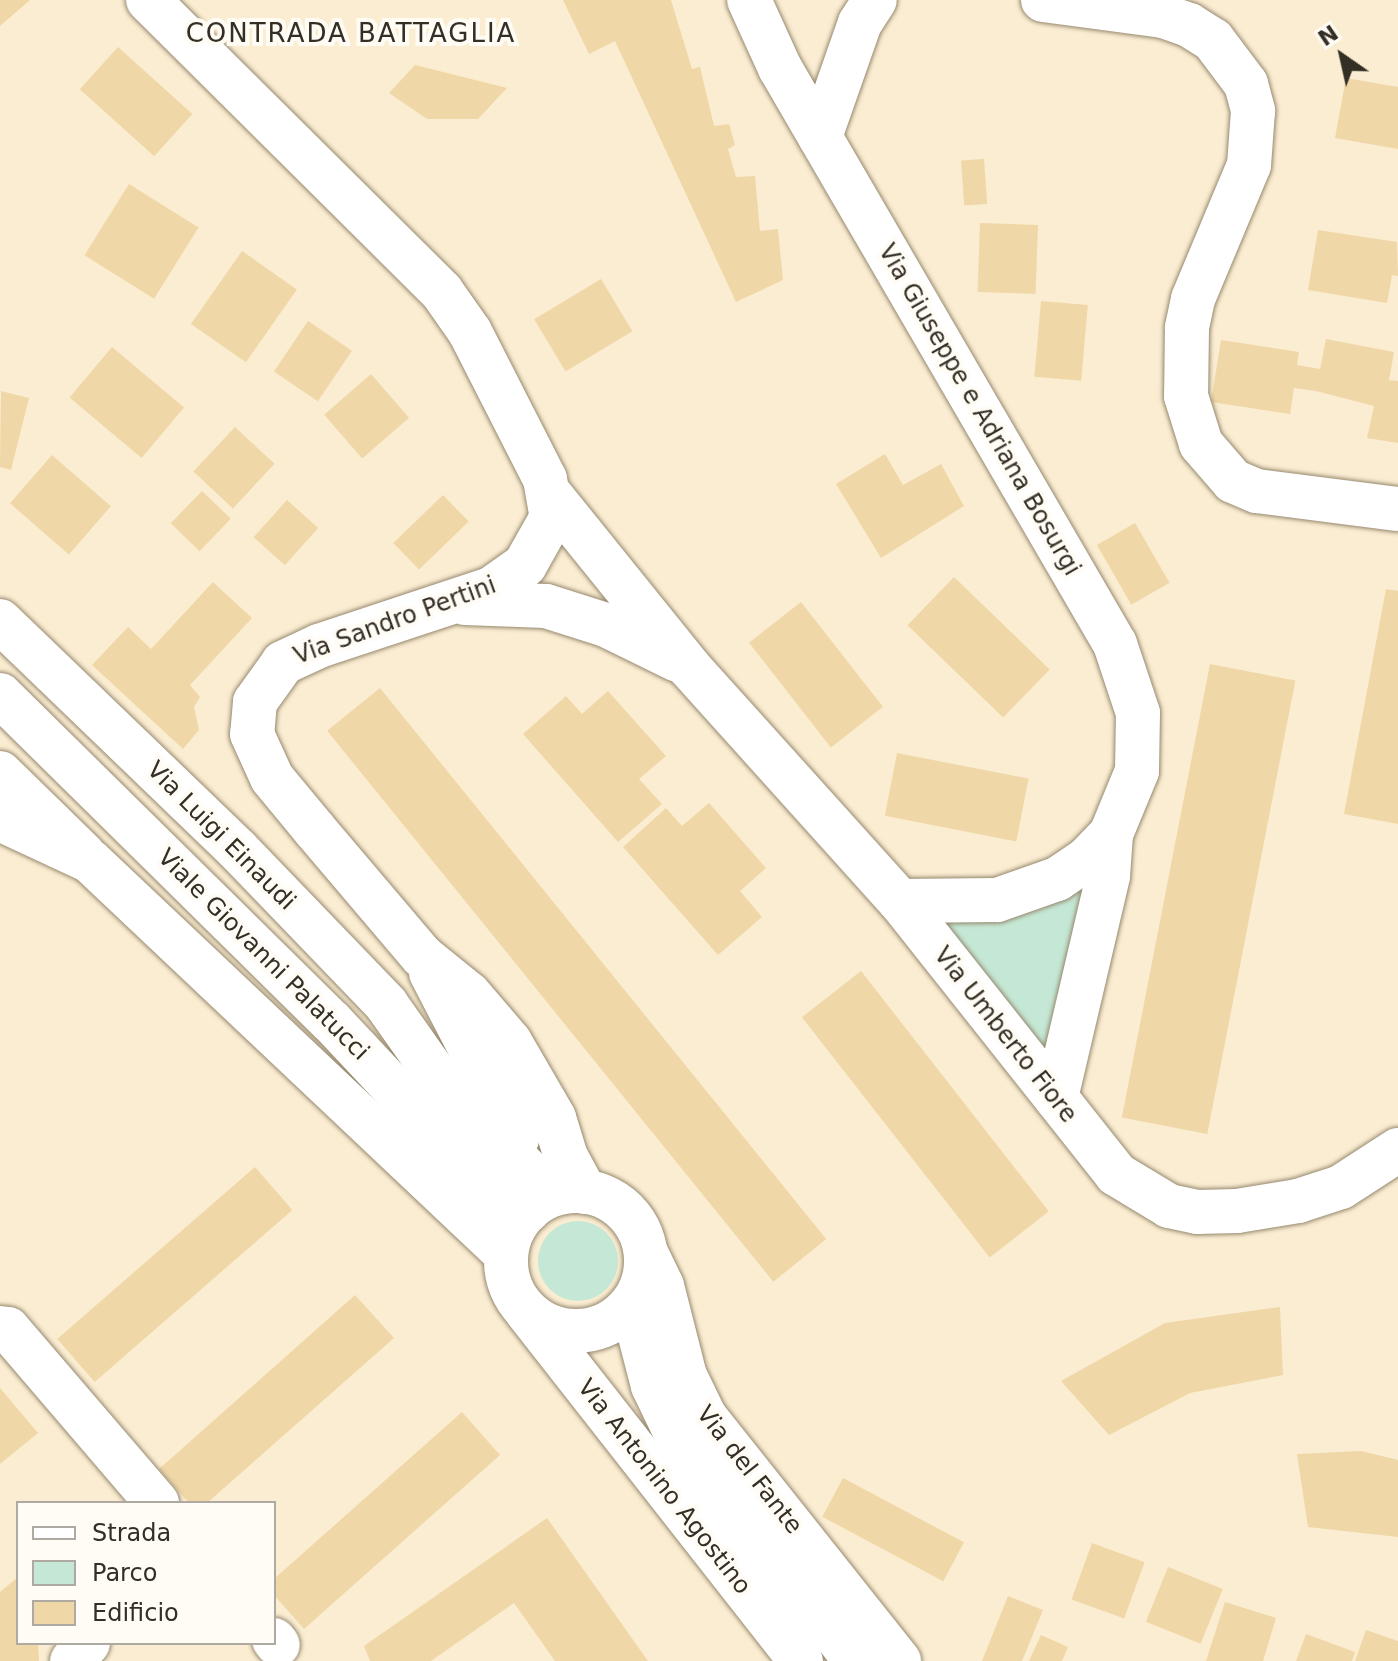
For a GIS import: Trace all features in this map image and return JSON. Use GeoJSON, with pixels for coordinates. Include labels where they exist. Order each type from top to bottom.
{"type":"FeatureCollection","features":[{"type":"Feature","properties":{"kind":"street"},"geometry":{"type":"LineString","coordinates":[[148,0],[442,292],[470,332],[552,497]]}},
{"type":"Feature","properties":{"kind":"street","name":"Via Giuseppe e Adriana Bosurgi"},"geometry":{"type":"LineString","coordinates":[[749,0],[765,41],[1129,677],[1138,713],[1137,771],[1111,834],[1108,876],[1056,1098]]}},
{"type":"Feature","properties":{"kind":"street"},"geometry":{"type":"LineString","coordinates":[[820,137],[860,23],[875,0]]}},
{"type":"Feature","properties":{"kind":"street"},"geometry":{"type":"LineString","coordinates":[[1043,0],[1163,16],[1189,25],[1213,40],[1246,84],[1253,111],[1249,165],[1193,299],[1187,328],[1186,396],[1201,444],[1215,464],[1233,481],[1283,497],[1398,509]]}},
{"type":"Feature","properties":{"kind":"street","name":"Via Sandro Pertini"},"geometry":{"type":"LineString","coordinates":[[422,956],[272,778],[257,749],[253,717],[269,675],[298,654],[491,589],[525,565],[548,533],[552,497]]}},
{"type":"Feature","properties":{"kind":"street","name":"Via Umberto Fiore"},"geometry":{"type":"LineString","coordinates":[[552,497],[689,667],[900,901],[1116,1174],[1169,1206],[1197,1212],[1298,1201],[1365,1176],[1398,1150]]}},
{"type":"Feature","properties":{"kind":"street","name":"Via Umberto Fiore"},"geometry":{"type":"LineString","coordinates":[[454,603],[546,606],[606,625],[689,667]]}},
{"type":"Feature","properties":{"kind":"street","name":"Via Luigi Einaudi"},"geometry":{"type":"LineString","coordinates":[[0,621],[238,850],[386,1004],[431,1061],[441,1082],[541,1184]]}},
{"type":"Feature","properties":{"kind":"street","name":"Viale Giovanni Palatucci"},"geometry":{"type":"LineString","coordinates":[[0,695],[331,1021],[473,1173],[541,1184]]}},
{"type":"Feature","properties":{"kind":"street","name":"Viale Giovanni Palatucci"},"geometry":{"type":"LineString","coordinates":[[0,773],[506,1254]]}},
{"type":"Feature","properties":{"kind":"street"},"geometry":{"type":"LineString","coordinates":[[0,819],[90,861]]}},
{"type":"Feature","properties":{"kind":"street","name":"Via Giuseppe e Adriana Bosurgi"},"geometry":{"type":"LineString","coordinates":[[900,901],[997,900],[1025,893],[1087,859],[1111,834]]}},
{"type":"Feature","properties":{"kind":"street"},"geometry":{"type":"LineString","coordinates":[[422,956],[485,1080]]}},
{"type":"Feature","properties":{"kind":"street"},"geometry":{"type":"LineString","coordinates":[[422,956],[469,994],[510,1042],[554,1118],[541,1184],[518,1222],[506,1254],[514,1295],[527,1312],[558,1328],[593,1330],[632,1305],[641,1289],[647,1255],[634,1220],[620,1206],[585,1192],[541,1184]]}},
{"type":"Feature","properties":{"kind":"street"},"geometry":{"type":"LineString","coordinates":[[431,1061],[525,1098],[541,1184]]}},
{"type":"Feature","properties":{"kind":"street","name":"Via del Fante"},"geometry":{"type":"LineString","coordinates":[[647,1255],[662,1286],[685,1376],[705,1417],[899,1661]]}},
{"type":"Feature","properties":{"kind":"street","name":"Via Antonino Agostino"},"geometry":{"type":"LineString","coordinates":[[632,1305],[653,1386],[676,1434],[856,1661]]}},
{"type":"Feature","properties":{"kind":"street","name":"Via Antonino Agostino"},"geometry":{"type":"LineString","coordinates":[[527,1312],[790,1655]]}},
{"type":"Feature","properties":{"kind":"street"},"geometry":{"type":"LineString","coordinates":[[0,1328],[8,1329],[155,1501]]}},
{"type":"Feature","properties":{"kind":"street"},"geometry":{"type":"LineString","coordinates":[[72,1661],[86,1645]]}},
{"type":"Feature","properties":{"kind":"green space"},"geometry":{"type":"Polygon","coordinates":[[[1085,886],[1047,1046],[1041,1052],[939,923],[1085,886]]]}},
{"type":"Feature","properties":{"kind":"green space"},"geometry":{"type":"Polygon","coordinates":[[[578,1221],[593,1224],[606,1233],[615,1246],[618,1261],[615,1276],[606,1289],[593,1298],[578,1301],[563,1298],[550,1289],[541,1276],[538,1261],[541,1246],[550,1233],[563,1224],[578,1221]]]}},
{"type":"Feature","properties":{"kind":"building"},"geometry":{"type":"Polygon","coordinates":[[[0,0],[30,0],[0,26],[0,0]]]}},
{"type":"Feature","properties":{"kind":"building"},"geometry":{"type":"Polygon","coordinates":[[[563,0],[671,0],[692,69],[700,67],[714,126],[729,124],[735,145],[728,149],[736,177],[755,176],[760,231],[778,229],[783,280],[736,302],[615,41],[589,54],[563,0]]]}},
{"type":"Feature","properties":{"kind":"building"},"geometry":{"type":"Polygon","coordinates":[[[118,47],[192,114],[154,156],[80,89],[118,47]]]}},
{"type":"Feature","properties":{"kind":"building"},"geometry":{"type":"Polygon","coordinates":[[[415,65],[507,88],[478,119],[427,119],[389,93],[415,65]]]}},
{"type":"Feature","properties":{"kind":"building"},"geometry":{"type":"Polygon","coordinates":[[[1346,78],[1398,87],[1398,149],[1335,138],[1346,78]]]}},
{"type":"Feature","properties":{"kind":"building"},"geometry":{"type":"Polygon","coordinates":[[[984,159],[987,204],[964,205],[961,161],[984,159]]]}},
{"type":"Feature","properties":{"kind":"building"},"geometry":{"type":"Polygon","coordinates":[[[129,184],[199,227],[154,299],[84,255],[129,184]]]}},
{"type":"Feature","properties":{"kind":"building"},"geometry":{"type":"Polygon","coordinates":[[[980,223],[1038,225],[1036,294],[978,292],[980,223]]]}},
{"type":"Feature","properties":{"kind":"building"},"geometry":{"type":"Polygon","coordinates":[[[1318,230],[1397,242],[1398,276],[1392,275],[1387,303],[1308,290],[1318,230]]]}},
{"type":"Feature","properties":{"kind":"building"},"geometry":{"type":"Polygon","coordinates":[[[242,251],[297,289],[246,362],[191,324],[242,251]]]}},
{"type":"Feature","properties":{"kind":"building"},"geometry":{"type":"Polygon","coordinates":[[[601,279],[632,331],[566,371],[534,319],[601,279]]]}},
{"type":"Feature","properties":{"kind":"building"},"geometry":{"type":"Polygon","coordinates":[[[1041,301],[1088,305],[1081,381],[1034,377],[1041,301]]]}},
{"type":"Feature","properties":{"kind":"building"},"geometry":{"type":"Polygon","coordinates":[[[308,321],[352,351],[318,401],[274,372],[308,321]]]}},
{"type":"Feature","properties":{"kind":"building"},"geometry":{"type":"Polygon","coordinates":[[[1326,339],[1394,352],[1389,380],[1398,381],[1398,443],[1367,438],[1374,406],[1316,391],[1294,388],[1290,414],[1211,402],[1221,340],[1299,352],[1297,365],[1320,369],[1326,339]]]}},
{"type":"Feature","properties":{"kind":"building"},"geometry":{"type":"Polygon","coordinates":[[[112,347],[184,407],[142,458],[70,398],[112,347]]]}},
{"type":"Feature","properties":{"kind":"building"},"geometry":{"type":"Polygon","coordinates":[[[371,374],[409,418],[362,458],[324,415],[371,374]]]}},
{"type":"Feature","properties":{"kind":"building"},"geometry":{"type":"Polygon","coordinates":[[[1,391],[29,398],[11,470],[0,467],[1,391]]]}},
{"type":"Feature","properties":{"kind":"building"},"geometry":{"type":"Polygon","coordinates":[[[235,427],[274,464],[233,508],[193,472],[235,427]]]}},
{"type":"Feature","properties":{"kind":"building"},"geometry":{"type":"Polygon","coordinates":[[[885,454],[903,485],[941,464],[964,506],[881,558],[836,484],[885,454]]]}},
{"type":"Feature","properties":{"kind":"building"},"geometry":{"type":"Polygon","coordinates":[[[52,455],[111,506],[69,554],[10,503],[52,455]]]}},
{"type":"Feature","properties":{"kind":"building"},"geometry":{"type":"Polygon","coordinates":[[[202,491],[231,519],[200,551],[171,523],[202,491]]]}},
{"type":"Feature","properties":{"kind":"building"},"geometry":{"type":"Polygon","coordinates":[[[443,495],[469,522],[419,570],[393,543],[443,495]]]}},
{"type":"Feature","properties":{"kind":"building"},"geometry":{"type":"Polygon","coordinates":[[[287,500],[318,528],[285,565],[254,537],[287,500]]]}},
{"type":"Feature","properties":{"kind":"building"},"geometry":{"type":"Polygon","coordinates":[[[1135,523],[1170,583],[1131,605],[1097,545],[1135,523]]]}},
{"type":"Feature","properties":{"kind":"building"},"geometry":{"type":"Polygon","coordinates":[[[954,577],[1050,669],[1003,718],[907,625],[954,577]]]}},
{"type":"Feature","properties":{"kind":"building"},"geometry":{"type":"Polygon","coordinates":[[[213,582],[252,618],[190,685],[200,697],[194,707],[199,730],[183,749],[92,665],[128,627],[151,649],[213,582]]]}},
{"type":"Feature","properties":{"kind":"building"},"geometry":{"type":"Polygon","coordinates":[[[1386,589],[1398,591],[1398,824],[1344,814],[1386,589]]]}},
{"type":"Feature","properties":{"kind":"building"},"geometry":{"type":"Polygon","coordinates":[[[801,602],[883,707],[831,747],[749,643],[801,602]]]}},
{"type":"Feature","properties":{"kind":"building"},"geometry":{"type":"Polygon","coordinates":[[[1210,664],[1295,681],[1207,1134],[1122,1118],[1210,664]]]}},
{"type":"Feature","properties":{"kind":"building"},"geometry":{"type":"Polygon","coordinates":[[[380,688],[826,1239],[773,1282],[327,731],[380,688]]]}},
{"type":"Feature","properties":{"kind":"building"},"geometry":{"type":"Polygon","coordinates":[[[608,691],[666,756],[639,779],[662,804],[618,842],[523,734],[566,696],[582,714],[608,691]]]}},
{"type":"Feature","properties":{"kind":"building"},"geometry":{"type":"Polygon","coordinates":[[[897,753],[1029,779],[1016,841],[885,816],[897,753]]]}},
{"type":"Feature","properties":{"kind":"building"},"geometry":{"type":"Polygon","coordinates":[[[709,803],[766,868],[740,891],[762,917],[718,955],[623,847],[666,808],[682,826],[709,803]]]}},
{"type":"Feature","properties":{"kind":"building"},"geometry":{"type":"Polygon","coordinates":[[[861,971],[1049,1211],[990,1258],[802,1017],[861,971]]]}},
{"type":"Feature","properties":{"kind":"building"},"geometry":{"type":"Polygon","coordinates":[[[255,1167],[292,1210],[95,1382],[57,1339],[255,1167]]]}},
{"type":"Feature","properties":{"kind":"building"},"geometry":{"type":"Polygon","coordinates":[[[355,1295],[394,1338],[209,1501],[187,1501],[159,1469],[355,1295]]]}},
{"type":"Feature","properties":{"kind":"building"},"geometry":{"type":"Polygon","coordinates":[[[1280,1307],[1283,1375],[1190,1393],[1109,1435],[1061,1381],[1165,1323],[1280,1307]]]}},
{"type":"Feature","properties":{"kind":"building"},"geometry":{"type":"Polygon","coordinates":[[[0,1388],[38,1433],[0,1464],[0,1388]]]}},
{"type":"Feature","properties":{"kind":"building"},"geometry":{"type":"Polygon","coordinates":[[[462,1412],[500,1455],[304,1629],[276,1597],[276,1577],[462,1412]]]}},
{"type":"Feature","properties":{"kind":"building"},"geometry":{"type":"Polygon","coordinates":[[[1361,1451],[1398,1460],[1398,1537],[1308,1527],[1297,1454],[1361,1451]]]}},
{"type":"Feature","properties":{"kind":"building"},"geometry":{"type":"Polygon","coordinates":[[[843,1478],[964,1542],[943,1581],[822,1517],[843,1478]]]}},
{"type":"Feature","properties":{"kind":"building"},"geometry":{"type":"Polygon","coordinates":[[[547,1518],[648,1661],[555,1661],[514,1603],[431,1661],[370,1661],[364,1646],[547,1518]]]}},
{"type":"Feature","properties":{"kind":"building"},"geometry":{"type":"Polygon","coordinates":[[[1092,1543],[1145,1562],[1124,1619],[1071,1599],[1092,1543]]]}},
{"type":"Feature","properties":{"kind":"building"},"geometry":{"type":"Polygon","coordinates":[[[1168,1567],[1223,1589],[1201,1644],[1146,1622],[1168,1567]]]}},
{"type":"Feature","properties":{"kind":"building"},"geometry":{"type":"Polygon","coordinates":[[[16,1579],[16,1645],[38,1645],[39,1661],[0,1661],[0,1592],[16,1579]]]}},
{"type":"Feature","properties":{"kind":"building"},"geometry":{"type":"Polygon","coordinates":[[[1008,1596],[1043,1610],[1022,1661],[982,1661],[1008,1596]]]}},
{"type":"Feature","properties":{"kind":"building"},"geometry":{"type":"Polygon","coordinates":[[[1225,1602],[1276,1618],[1263,1661],[1206,1661],[1225,1602]]]}},
{"type":"Feature","properties":{"kind":"building"},"geometry":{"type":"Polygon","coordinates":[[[1366,1630],[1398,1641],[1398,1661],[1355,1661],[1366,1630]]]}},
{"type":"Feature","properties":{"kind":"building"},"geometry":{"type":"Polygon","coordinates":[[[1306,1634],[1355,1652],[1352,1661],[1296,1661],[1306,1634]]]}},
{"type":"Feature","properties":{"kind":"building"},"geometry":{"type":"Polygon","coordinates":[[[1041,1635],[1068,1647],[1062,1661],[1029,1661],[1041,1635]]]}},
{"type":"Feature","properties":{"kind":"district","name":"CONTRADA BATTAGLIA"},"geometry":{"type":"Point","coordinates":[351,34]}}]}
